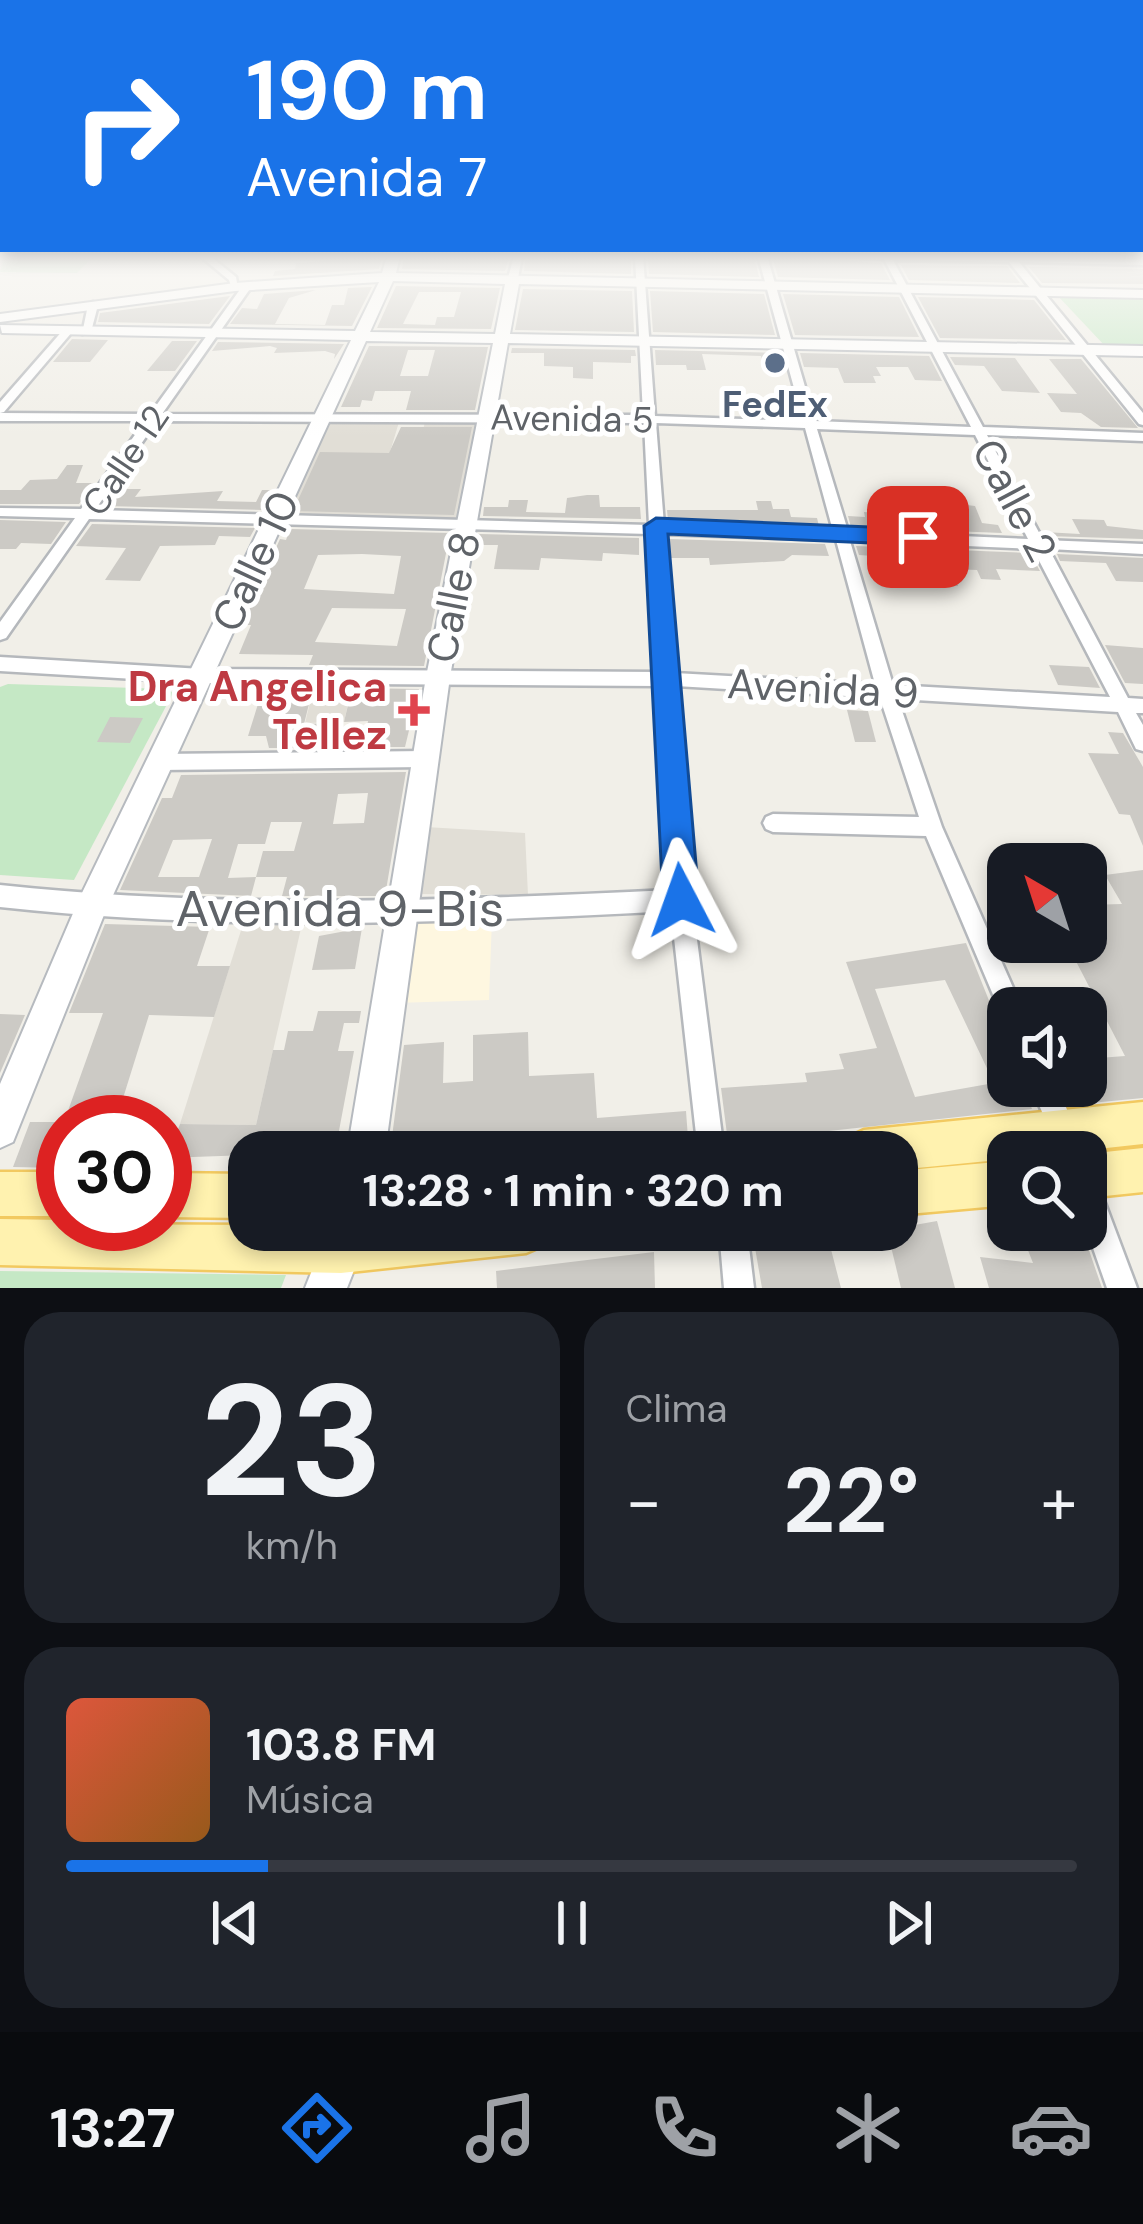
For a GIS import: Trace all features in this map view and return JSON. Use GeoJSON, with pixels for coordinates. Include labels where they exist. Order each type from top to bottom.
{"type":"FeatureCollection","features":[{"type":"Feature","properties":{"kind":"main road","name":"Calle 10"},"geometry":{"type":"LineString","coordinates":[[0,1129],[91,908],[368,316]]}},
{"type":"Feature","properties":{"kind":"main road","name":"Calle 8"},"geometry":{"type":"LineString","coordinates":[[369,1131],[438,677],[504,316]]}},
{"type":"Feature","properties":{"kind":"main road"},"geometry":{"type":"LineString","coordinates":[[0,329],[1143,351]]}},
{"type":"Feature","properties":{"kind":"main road"},"geometry":{"type":"LineString","coordinates":[[1107,1133],[1143,1124]]}},
{"type":"Feature","properties":{"kind":"main road"},"geometry":{"type":"LineString","coordinates":[[918,1149],[987,1146]]}},
{"type":"Feature","properties":{"kind":"main road"},"geometry":{"type":"LineString","coordinates":[[1107,1174],[1143,1170]]}},
{"type":"Feature","properties":{"kind":"main road"},"geometry":{"type":"LineString","coordinates":[[918,1191],[987,1185]]}},
{"type":"Feature","properties":{"kind":"main road"},"geometry":{"type":"LineString","coordinates":[[0,1193],[36,1194]]}},
{"type":"Feature","properties":{"kind":"main road"},"geometry":{"type":"LineString","coordinates":[[192,1195],[228,1196]]}},
{"type":"Feature","properties":{"kind":"main road"},"geometry":{"type":"LineString","coordinates":[[0,1242],[338,1256],[374,1251]]}},
{"type":"Feature","properties":{"kind":"street"},"geometry":{"type":"LineString","coordinates":[[0,412],[77,332],[86,316]]}},
{"type":"Feature","properties":{"kind":"street","name":"Calle 12"},"geometry":{"type":"LineString","coordinates":[[0,634],[223,316]]}},
{"type":"Feature","properties":{"kind":"street"},"geometry":{"type":"LineString","coordinates":[[643,316],[681,900],[708,1131]]}},
{"type":"Feature","properties":{"kind":"street"},"geometry":{"type":"LineString","coordinates":[[781,316],[886,691],[932,827],[1001,987]]}},
{"type":"Feature","properties":{"kind":"street","name":"Calle 2"},"geometry":{"type":"LineString","coordinates":[[919,316],[1038,544],[1133,706],[1143,743]]}},
{"type":"Feature","properties":{"kind":"street"},"geometry":{"type":"LineString","coordinates":[[1061,316],[1143,421]]}},
{"type":"Feature","properties":{"kind":"street","name":"Avenida 5"},"geometry":{"type":"LineString","coordinates":[[0,412],[650,419],[1143,437]]}},
{"type":"Feature","properties":{"kind":"street"},"geometry":{"type":"LineString","coordinates":[[0,512],[467,526],[656,526],[1143,549]]}},
{"type":"Feature","properties":{"kind":"street","name":"Avenida 9"},"geometry":{"type":"LineString","coordinates":[[0,664],[202,676],[666,679],[1133,706]]}},
{"type":"Feature","properties":{"kind":"street"},"geometry":{"type":"LineString","coordinates":[[158,762],[425,759]]}},
{"type":"Feature","properties":{"kind":"street"},"geometry":{"type":"LineString","coordinates":[[772,823],[932,827]]}},
{"type":"Feature","properties":{"kind":"street","name":"Avenida 9-Bis"},"geometry":{"type":"LineString","coordinates":[[0,896],[91,908],[399,914],[681,900]]}},
{"type":"Feature","properties":{"kind":"street"},"geometry":{"type":"LineString","coordinates":[[1107,1247],[1122,1288]]}},
{"type":"Feature","properties":{"kind":"street"},"geometry":{"type":"LineString","coordinates":[[736,1251],[739,1288]]}},
{"type":"Feature","properties":{"kind":"shaded area"},"geometry":{"type":"Polygon","coordinates":[[[329,421],[399,422],[390,452],[419,452],[425,421],[477,421],[460,520],[286,514],[329,421]]]}},
{"type":"Feature","properties":{"kind":"shaded area"},"geometry":{"type":"Polygon","coordinates":[[[353,681],[344,722],[305,723],[315,682],[353,681]]]}},
{"type":"Feature","properties":{"kind":"shaded area"},"geometry":{"type":"Polygon","coordinates":[[[426,827],[525,833],[528,895],[415,894],[426,827]]]}},
{"type":"Feature","properties":{"kind":"shaded area"},"geometry":{"type":"Polygon","coordinates":[[[492,918],[489,1000],[396,1003],[406,921],[492,918]]]}},
{"type":"Feature","properties":{"kind":"shaded area"},"geometry":{"type":"Polygon","coordinates":[[[243,924],[302,924],[256,1125],[192,1124],[189,1095],[243,924]]]}},
{"type":"Feature","properties":{"kind":"green space"},"geometry":{"type":"Polygon","coordinates":[[[1077,316],[1143,316],[1143,346],[1105,346],[1077,316]]]}},
{"type":"Feature","properties":{"kind":"green space"},"geometry":{"type":"Polygon","coordinates":[[[0,687],[167,689],[173,693],[74,880],[0,875],[0,687]]]}},
{"type":"Feature","properties":{"kind":"green space"},"geometry":{"type":"Polygon","coordinates":[[[0,1271],[286,1275],[281,1288],[0,1288],[0,1271]]]}},
{"type":"Feature","properties":{"kind":"building"},"geometry":{"type":"Polygon","coordinates":[[[99,316],[215,316],[209,324],[98,322],[99,316]]]}},
{"type":"Feature","properties":{"kind":"building"},"geometry":{"type":"Polygon","coordinates":[[[236,316],[279,316],[275,324],[325,325],[328,316],[357,316],[352,326],[230,324],[236,316]]]}},
{"type":"Feature","properties":{"kind":"building"},"geometry":{"type":"Polygon","coordinates":[[[382,316],[407,316],[403,324],[435,325],[437,317],[494,316],[491,329],[377,328],[382,316]]]}},
{"type":"Feature","properties":{"kind":"building"},"geometry":{"type":"Polygon","coordinates":[[[518,316],[633,316],[634,332],[515,330],[518,316]]]}},
{"type":"Feature","properties":{"kind":"building"},"geometry":{"type":"Polygon","coordinates":[[[652,316],[770,316],[775,335],[653,332],[652,316]]]}},
{"type":"Feature","properties":{"kind":"building"},"geometry":{"type":"Polygon","coordinates":[[[789,316],[909,316],[919,337],[795,335],[789,316]]]}},
{"type":"Feature","properties":{"kind":"building"},"geometry":{"type":"Polygon","coordinates":[[[928,316],[1047,316],[1066,340],[940,338],[928,316]]]}},
{"type":"Feature","properties":{"kind":"building"},"geometry":{"type":"Polygon","coordinates":[[[72,339],[108,340],[90,362],[53,362],[72,339]]]}},
{"type":"Feature","properties":{"kind":"building"},"geometry":{"type":"Polygon","coordinates":[[[172,341],[197,341],[175,371],[147,371],[172,341]]]}},
{"type":"Feature","properties":{"kind":"building"},"geometry":{"type":"Polygon","coordinates":[[[218,342],[344,344],[334,359],[335,354],[325,351],[274,353],[277,348],[270,346],[212,351],[218,342]]]}},
{"type":"Feature","properties":{"kind":"building"},"geometry":{"type":"Polygon","coordinates":[[[369,346],[488,347],[475,410],[406,410],[411,391],[375,391],[372,401],[362,400],[360,407],[341,407],[369,346]],[[408,350],[400,376],[428,376],[435,350],[408,350]]]}},
{"type":"Feature","properties":{"kind":"building"},"geometry":{"type":"Polygon","coordinates":[[[512,348],[635,350],[636,356],[631,356],[631,363],[593,362],[593,379],[573,378],[573,367],[544,366],[544,353],[511,353],[512,348]]]}},
{"type":"Feature","properties":{"kind":"building"},"geometry":{"type":"Polygon","coordinates":[[[655,350],[780,353],[784,370],[765,370],[761,356],[702,354],[706,370],[687,370],[686,365],[656,365],[655,350]]]}},
{"type":"Feature","properties":{"kind":"building"},"geometry":{"type":"Polygon","coordinates":[[[800,353],[929,356],[942,381],[915,380],[908,367],[876,367],[881,376],[873,376],[876,383],[844,383],[838,368],[804,367],[800,353]]]}},
{"type":"Feature","properties":{"kind":"building"},"geometry":{"type":"Polygon","coordinates":[[[950,357],[1015,358],[1040,393],[1002,391],[984,366],[955,365],[950,357]]]}},
{"type":"Feature","properties":{"kind":"building"},"geometry":{"type":"Polygon","coordinates":[[[1049,359],[1081,359],[1138,428],[1101,427],[1081,413],[1061,412],[1047,393],[1077,394],[1049,359]]]}},
{"type":"Feature","properties":{"kind":"building"},"geometry":{"type":"Polygon","coordinates":[[[401,427],[472,427],[454,515],[293,511],[320,452],[389,453],[401,427]]]}},
{"type":"Feature","properties":{"kind":"building"},"geometry":{"type":"Polygon","coordinates":[[[67,465],[83,465],[76,483],[94,483],[79,504],[0,504],[0,490],[21,490],[30,480],[57,479],[67,465]]]}},
{"type":"Feature","properties":{"kind":"building"},"geometry":{"type":"Polygon","coordinates":[[[118,489],[141,489],[135,497],[223,491],[217,501],[256,502],[262,490],[273,490],[263,510],[105,506],[118,489]]]}},
{"type":"Feature","properties":{"kind":"building"},"geometry":{"type":"Polygon","coordinates":[[[599,495],[600,507],[640,507],[641,519],[483,516],[484,507],[508,507],[509,500],[528,500],[526,512],[565,513],[567,498],[599,495]]]}},
{"type":"Feature","properties":{"kind":"building"},"geometry":{"type":"Polygon","coordinates":[[[756,501],[771,501],[773,509],[789,509],[791,517],[817,518],[819,526],[668,521],[667,510],[758,510],[756,501]]]}},
{"type":"Feature","properties":{"kind":"building"},"geometry":{"type":"Polygon","coordinates":[[[958,504],[975,506],[982,523],[998,525],[1002,533],[851,527],[848,516],[865,517],[864,512],[916,516],[914,510],[962,517],[958,504]]]}},
{"type":"Feature","properties":{"kind":"building"},"geometry":{"type":"Polygon","coordinates":[[[1072,519],[1104,520],[1107,526],[1143,530],[1143,539],[1046,536],[1044,532],[1080,534],[1072,519]]]}},
{"type":"Feature","properties":{"kind":"building"},"geometry":{"type":"Polygon","coordinates":[[[0,520],[66,522],[51,544],[21,543],[16,549],[0,549],[0,520]]]}},
{"type":"Feature","properties":{"kind":"building"},"geometry":{"type":"Polygon","coordinates":[[[92,524],[255,528],[250,537],[219,536],[215,545],[160,546],[140,581],[105,580],[126,548],[76,546],[92,524]]]}},
{"type":"Feature","properties":{"kind":"building"},"geometry":{"type":"Polygon","coordinates":[[[290,529],[450,533],[424,666],[309,665],[313,655],[239,654],[251,625],[241,625],[280,539],[286,540],[290,529]],[[318,555],[304,589],[394,594],[401,556],[318,555]],[[332,608],[315,642],[397,646],[406,609],[332,608]]]}},
{"type":"Feature","properties":{"kind":"building"},"geometry":{"type":"Polygon","coordinates":[[[479,534],[639,538],[639,555],[603,553],[602,561],[541,558],[539,570],[494,569],[498,545],[478,545],[479,534]]]}},
{"type":"Feature","properties":{"kind":"building"},"geometry":{"type":"Polygon","coordinates":[[[669,539],[825,544],[829,556],[792,555],[784,561],[710,565],[709,558],[670,558],[669,539]]]}},
{"type":"Feature","properties":{"kind":"building"},"geometry":{"type":"Polygon","coordinates":[[[856,546],[1030,553],[1040,571],[996,569],[1001,580],[981,579],[977,570],[952,569],[958,586],[941,586],[936,572],[893,572],[888,557],[859,555],[856,546]]]}},
{"type":"Feature","properties":{"kind":"building"},"geometry":{"type":"Polygon","coordinates":[[[1057,554],[1143,558],[1143,582],[1116,581],[1106,563],[1060,561],[1057,554]]]}},
{"type":"Feature","properties":{"kind":"building"},"geometry":{"type":"Polygon","coordinates":[[[1105,645],[1143,648],[1143,684],[1125,683],[1105,645]]]}},
{"type":"Feature","properties":{"kind":"building"},"geometry":{"type":"Polygon","coordinates":[[[1049,665],[1089,667],[1100,688],[1058,685],[1049,665]]]}},
{"type":"Feature","properties":{"kind":"building"},"geometry":{"type":"Polygon","coordinates":[[[263,688],[313,688],[304,724],[341,723],[335,748],[269,748],[266,736],[248,736],[263,688]]]}},
{"type":"Feature","properties":{"kind":"building"},"geometry":{"type":"Polygon","coordinates":[[[352,688],[419,689],[405,747],[364,747],[368,721],[344,722],[352,688]]]}},
{"type":"Feature","properties":{"kind":"building"},"geometry":{"type":"Polygon","coordinates":[[[847,710],[868,711],[876,742],[855,742],[847,710]]]}},
{"type":"Feature","properties":{"kind":"building"},"geometry":{"type":"Polygon","coordinates":[[[110,717],[143,718],[130,743],[97,742],[110,717]]]}},
{"type":"Feature","properties":{"kind":"building"},"geometry":{"type":"Polygon","coordinates":[[[1108,732],[1123,733],[1143,767],[1143,846],[1130,815],[1119,814],[1088,753],[1119,754],[1108,732]]]}},
{"type":"Feature","properties":{"kind":"building"},"geometry":{"type":"Polygon","coordinates":[[[406,772],[385,896],[282,896],[287,877],[256,877],[251,896],[120,890],[162,798],[172,798],[181,775],[406,772]],[[368,793],[338,794],[333,824],[364,823],[368,793]],[[271,822],[265,844],[238,844],[228,878],[256,877],[263,851],[294,851],[302,822],[271,822]],[[212,839],[173,840],[158,877],[199,877],[212,839]]]}},
{"type":"Feature","properties":{"kind":"building"},"geometry":{"type":"Polygon","coordinates":[[[1143,870],[1143,1098],[1107,1101],[1107,1057],[1125,1056],[1107,1021],[1107,987],[1089,987],[1077,963],[1107,963],[1107,904],[1122,904],[1107,875],[1143,870]]]}},
{"type":"Feature","properties":{"kind":"building"},"geometry":{"type":"Polygon","coordinates":[[[105,924],[210,927],[197,966],[230,966],[214,1017],[149,1015],[124,1095],[74,1095],[103,1013],[69,1013],[105,924]]]}},
{"type":"Feature","properties":{"kind":"building"},"geometry":{"type":"Polygon","coordinates":[[[362,928],[355,969],[312,970],[319,936],[362,928]]]}},
{"type":"Feature","properties":{"kind":"building"},"geometry":{"type":"Polygon","coordinates":[[[966,943],[987,996],[987,1068],[945,980],[875,989],[915,1097],[987,1084],[987,1107],[1032,1109],[829,1131],[727,1131],[721,1088],[807,1082],[805,1073],[844,1069],[839,1054],[877,1048],[846,962],[966,943]]]}},
{"type":"Feature","properties":{"kind":"building"},"geometry":{"type":"Polygon","coordinates":[[[318,1011],[361,1011],[359,1023],[344,1023],[338,1051],[354,1051],[339,1131],[228,1131],[228,1156],[192,1157],[192,1124],[256,1125],[273,1050],[284,1050],[288,1031],[313,1031],[318,1011]]]}},
{"type":"Feature","properties":{"kind":"building"},"geometry":{"type":"Polygon","coordinates":[[[0,1014],[25,1015],[0,1073],[0,1014]]]}},
{"type":"Feature","properties":{"kind":"building"},"geometry":{"type":"Polygon","coordinates":[[[528,1032],[529,1076],[594,1073],[597,1118],[686,1111],[687,1131],[393,1131],[404,1045],[444,1042],[443,1083],[473,1081],[473,1035],[528,1032]]]}},
{"type":"Feature","properties":{"kind":"building"},"geometry":{"type":"Polygon","coordinates":[[[30,1122],[36,1122],[36,1167],[13,1167],[30,1122]]]}},
{"type":"Feature","properties":{"kind":"building"},"geometry":{"type":"Polygon","coordinates":[[[937,1221],[955,1288],[901,1288],[892,1251],[918,1251],[918,1224],[937,1221]]]}},
{"type":"Feature","properties":{"kind":"building"},"geometry":{"type":"Polygon","coordinates":[[[756,1251],[831,1251],[841,1288],[762,1288],[756,1251]]]}},
{"type":"Feature","properties":{"kind":"building"},"geometry":{"type":"Polygon","coordinates":[[[1028,1251],[1089,1251],[1102,1288],[989,1288],[980,1257],[1033,1263],[1028,1251]]]}},
{"type":"Feature","properties":{"kind":"building"},"geometry":{"type":"Polygon","coordinates":[[[654,1252],[655,1288],[497,1288],[496,1271],[654,1252]]]}},
{"type":"Feature","properties":{"kind":"place","name":"FedEx"},"geometry":{"type":"Point","coordinates":[775,363]}},
{"type":"Feature","properties":{"kind":"place","name":"Dra Angelica Tellez"},"geometry":{"type":"Point","coordinates":[414,710]}},
{"type":"Feature","properties":{"kind":"route"},"geometry":{"type":"LineString","coordinates":[[681,900],[656,526],[918,537]]}}]}
